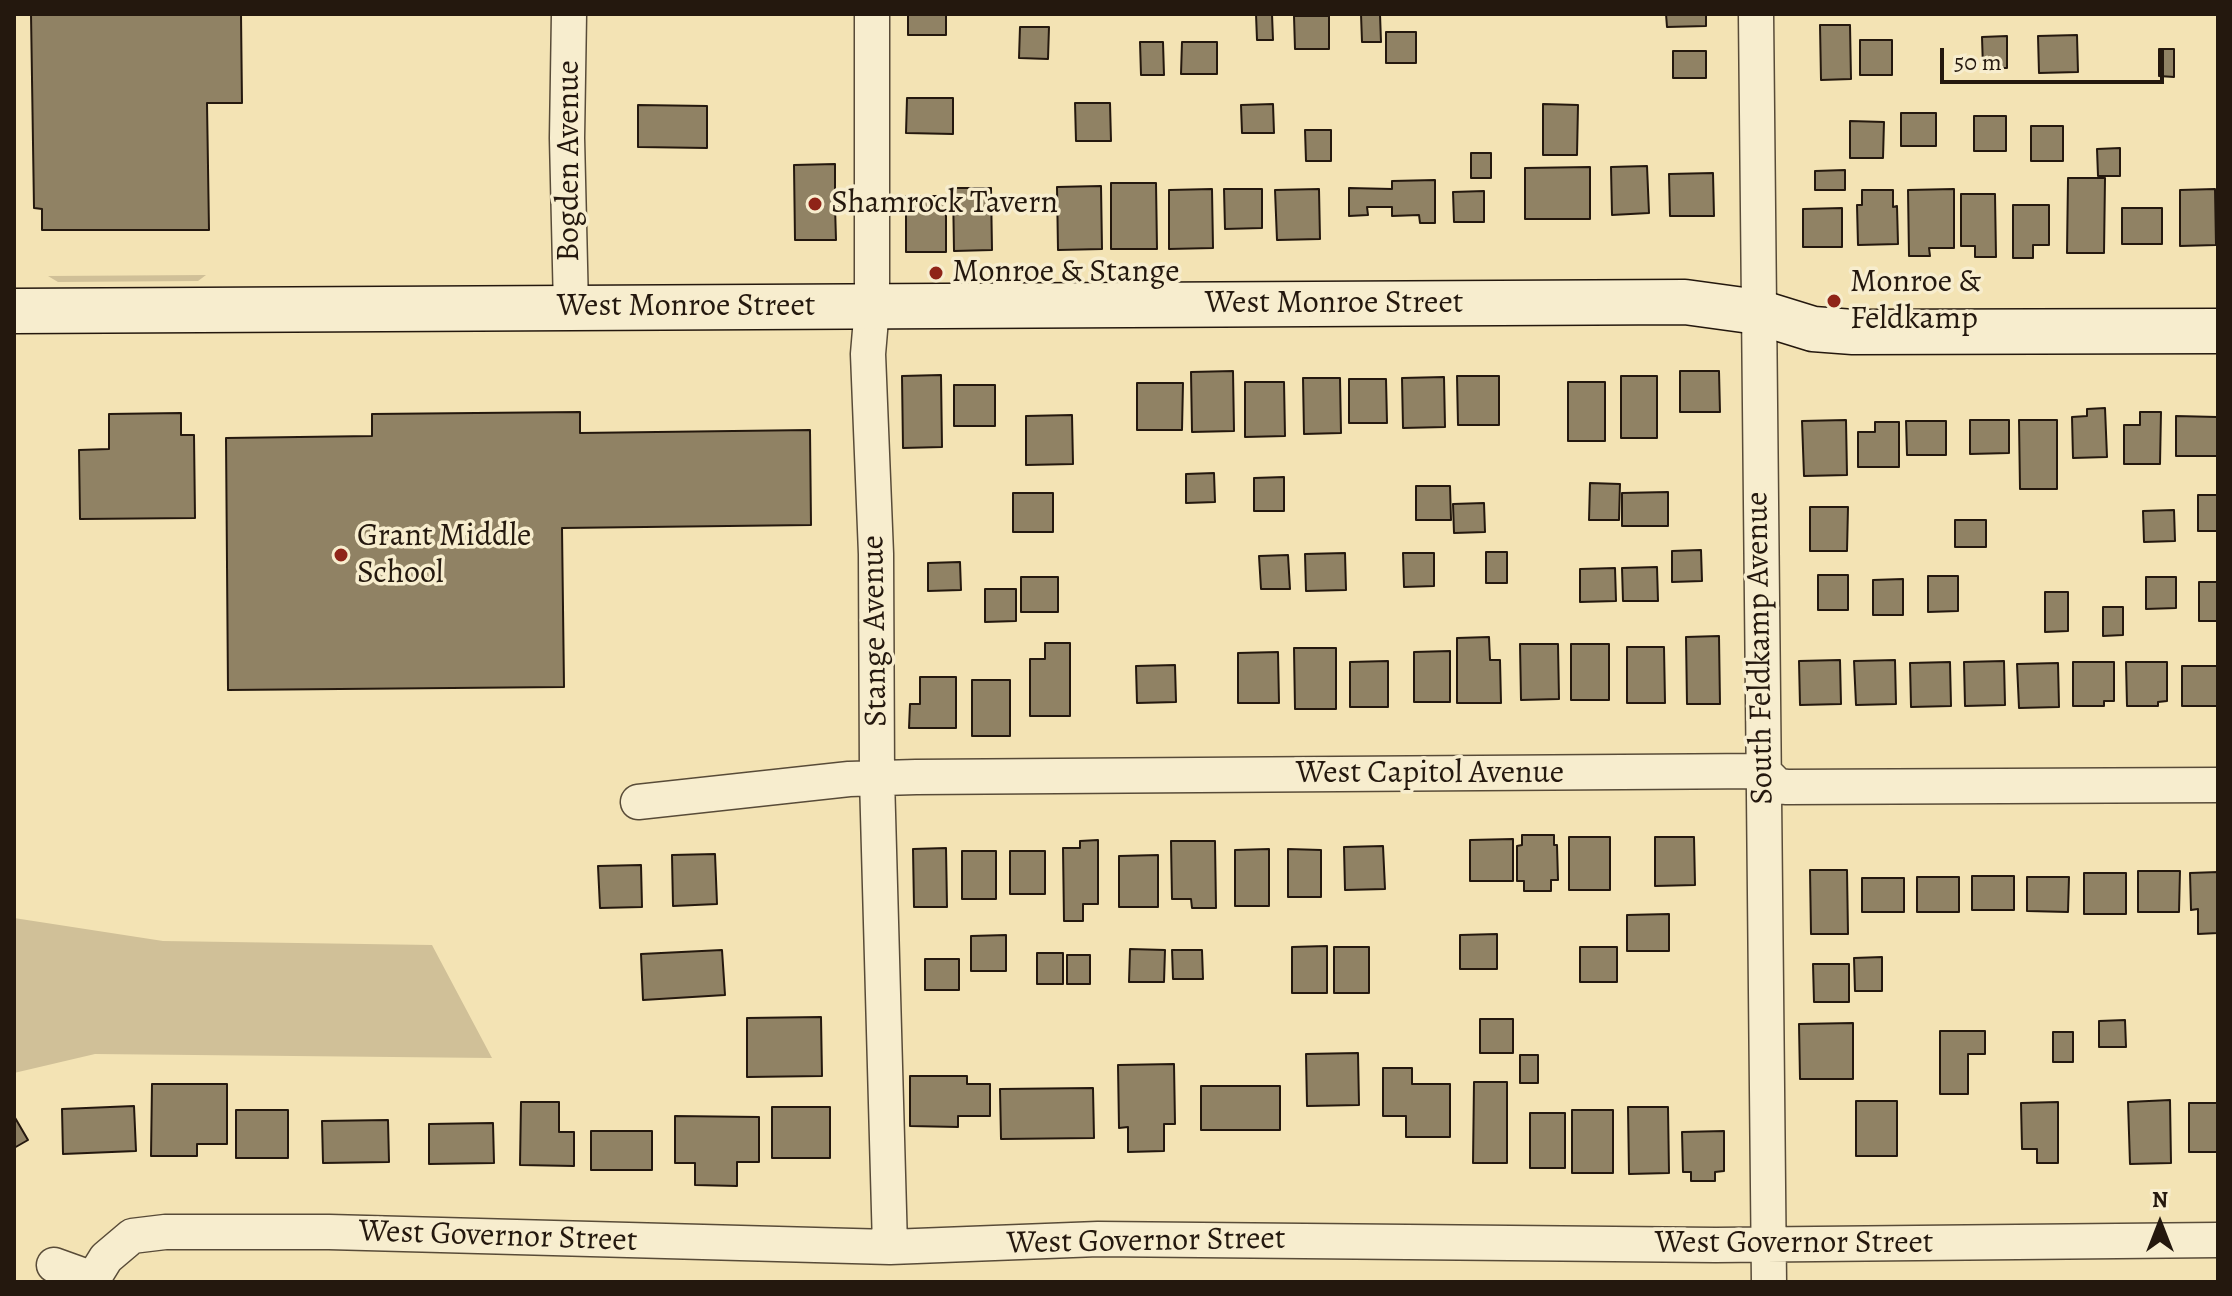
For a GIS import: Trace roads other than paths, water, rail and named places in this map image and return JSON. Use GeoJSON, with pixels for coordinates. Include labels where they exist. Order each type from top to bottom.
{"type":"FeatureCollection","features":[{"type":"Feature","properties":{"kind":"street","name":"Bogden Avenue"},"geometry":{"type":"LineString","coordinates":[[569,14],[567,138],[571,308]]}},
{"type":"Feature","properties":{"kind":"street","name":"Stange Avenue"},"geometry":{"type":"LineString","coordinates":[[872,14],[872,307],[868,354],[876,554],[877,778],[890,1247]]}},
{"type":"Feature","properties":{"kind":"street","name":"South Feldkamp Avenue"},"geometry":{"type":"LineString","coordinates":[[1756,14],[1769,1282]]}},
{"type":"Feature","properties":{"kind":"street","name":"West Monroe Street"},"geometry":{"type":"LineString","coordinates":[[14,311],[1685,302],[1758,312],[1813,329],[1853,332],[2218,331]]}},
{"type":"Feature","properties":{"kind":"street","name":"West Capitol Avenue"},"geometry":{"type":"LineString","coordinates":[[638,802],[877,778],[1763,771],[1778,786],[1787,787],[2218,785]]}},
{"type":"Feature","properties":{"kind":"street","name":"West Governor Street"},"geometry":{"type":"LineString","coordinates":[[94,1280],[106,1258],[132,1236],[165,1232],[329,1232],[890,1247],[1098,1239],[1769,1245],[2218,1240]]}},
{"type":"Feature","properties":{"kind":"street"},"geometry":{"type":"LineString","coordinates":[[54,1265],[94,1280]]}},
{"type":"Feature","properties":{"kind":"place","name":"Shamrock Tavern"},"geometry":{"type":"Point","coordinates":[815,204]}},
{"type":"Feature","properties":{"kind":"place","name":"Monroe & Stange"},"geometry":{"type":"Point","coordinates":[936,273]}},
{"type":"Feature","properties":{"kind":"place","name":"Monroe & Feldkamp"},"geometry":{"type":"Point","coordinates":[1834,301]}},
{"type":"Feature","properties":{"kind":"place","name":"Grant Middle School"},"geometry":{"type":"Point","coordinates":[341,555]}}]}
